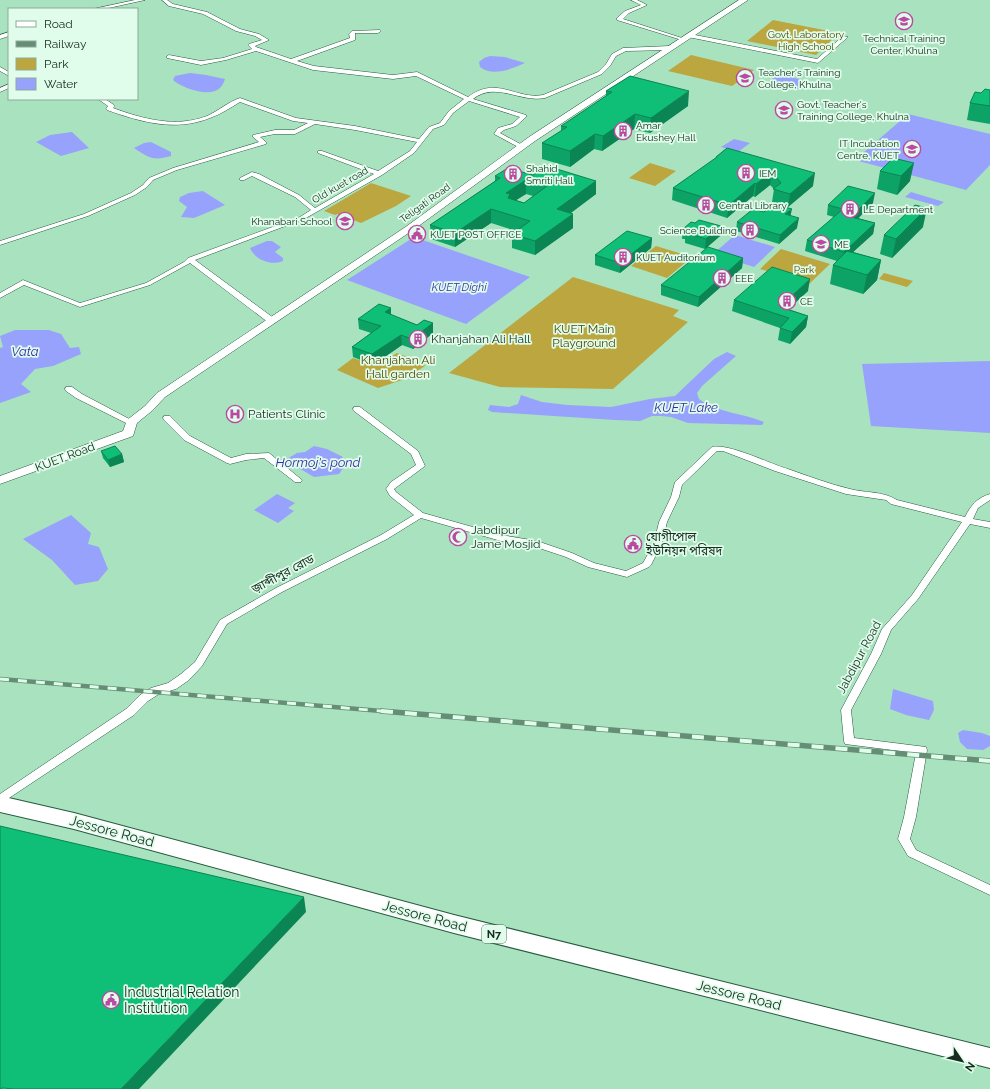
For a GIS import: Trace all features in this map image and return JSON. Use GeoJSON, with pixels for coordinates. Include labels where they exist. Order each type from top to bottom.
{"type":"FeatureCollection","features":[{"type":"Feature","properties":{"kind":"highway","name":"Jessore Road"},"geometry":{"type":"LineString","coordinates":[[0,804],[74,821],[454,924],[990,1058]]}},
{"type":"Feature","properties":{"kind":"main road","name":"Teligati Road"},"geometry":{"type":"LineString","coordinates":[[130,427],[161,395],[410,228],[522,147],[744,0]]}},
{"type":"Feature","properties":{"kind":"main road","name":"KUET Road"},"geometry":{"type":"LineString","coordinates":[[0,480],[130,427]]}},
{"type":"Feature","properties":{"kind":"street"},"geometry":{"type":"LineString","coordinates":[[101,8],[143,0]]}},
{"type":"Feature","properties":{"kind":"street"},"geometry":{"type":"LineString","coordinates":[[164,0],[171,5],[201,12],[238,30],[263,38],[266,40],[251,45],[256,49],[291,61],[313,68],[392,77],[418,74],[468,100],[524,116],[513,125],[498,130],[497,134],[522,147]]}},
{"type":"Feature","properties":{"kind":"street"},"geometry":{"type":"LineString","coordinates":[[634,0],[645,5],[644,7],[628,12],[619,19],[686,38],[818,61],[845,37]]}},
{"type":"Feature","properties":{"kind":"street"},"geometry":{"type":"LineString","coordinates":[[291,61],[353,39],[352,34],[354,32],[378,30]]}},
{"type":"Feature","properties":{"kind":"street","name":"Old kuet road"},"geometry":{"type":"LineString","coordinates":[[0,296],[23,282],[80,305],[148,284],[186,263],[190,259],[302,218],[380,174],[412,152],[431,128],[442,124],[451,112],[474,95],[491,89],[504,90],[535,98],[545,96],[600,73],[608,65],[614,55],[625,49],[670,48]]}},
{"type":"Feature","properties":{"kind":"street"},"geometry":{"type":"LineString","coordinates":[[169,57],[201,63],[224,59],[256,49]]}},
{"type":"Feature","properties":{"kind":"street"},"geometry":{"type":"LineString","coordinates":[[103,100],[112,106],[109,109],[149,122],[172,124],[200,120],[240,100],[295,120],[355,128],[421,141]]}},
{"type":"Feature","properties":{"kind":"street"},"geometry":{"type":"LineString","coordinates":[[0,243],[86,215],[133,194],[145,186],[151,179],[175,168],[264,143],[255,136],[275,132],[295,132],[313,123]]}},
{"type":"Feature","properties":{"kind":"street"},"geometry":{"type":"LineString","coordinates":[[320,152],[380,174]]}},
{"type":"Feature","properties":{"kind":"street"},"geometry":{"type":"LineString","coordinates":[[242,179],[252,174],[262,177],[284,190],[297,194],[315,211]]}},
{"type":"Feature","properties":{"kind":"street"},"geometry":{"type":"LineString","coordinates":[[190,259],[272,321]]}},
{"type":"Feature","properties":{"kind":"street"},"geometry":{"type":"LineString","coordinates":[[69,389],[130,427]]}},
{"type":"Feature","properties":{"kind":"street"},"geometry":{"type":"LineString","coordinates":[[357,409],[415,454],[421,466],[394,484],[390,489],[393,494],[420,515],[501,538],[534,543],[569,555],[591,565],[627,574],[646,565],[658,543],[663,522],[675,497],[678,484],[715,449],[724,449],[778,469],[849,492],[888,498],[894,502],[990,525]]}},
{"type":"Feature","properties":{"kind":"street"},"geometry":{"type":"LineString","coordinates":[[167,418],[187,438],[230,461],[246,457],[266,455],[298,480]]}},
{"type":"Feature","properties":{"kind":"street","name":"Jabdipur Road"},"geometry":{"type":"LineString","coordinates":[[990,497],[981,501],[974,508],[968,520],[915,597],[887,629],[876,654],[846,710],[849,741],[922,750],[910,818],[904,839],[912,853],[990,890]]}},
{"type":"Feature","properties":{"kind":"street","name":"জ়াব্দীপুর রোড"},"geometry":{"type":"LineString","coordinates":[[0,800],[130,712],[144,698],[155,691],[172,686],[185,677],[199,664],[223,622],[279,590],[384,537],[420,515]]}},
{"type":"Feature","properties":{"kind":"green space","name":"Govt. Laboratory High School"},"geometry":{"type":"Polygon","coordinates":[[[773,20],[839,33],[816,55],[747,41],[773,20]]]}},
{"type":"Feature","properties":{"kind":"green space"},"geometry":{"type":"Polygon","coordinates":[[[691,55],[754,70],[732,86],[668,71],[691,55]]]}},
{"type":"Feature","properties":{"kind":"green space"},"geometry":{"type":"Polygon","coordinates":[[[650,163],[676,171],[655,186],[629,178],[650,163]]]}},
{"type":"Feature","properties":{"kind":"green space"},"geometry":{"type":"Polygon","coordinates":[[[371,183],[411,196],[396,206],[361,223],[338,214],[335,215],[324,211],[371,183]]]}},
{"type":"Feature","properties":{"kind":"green space"},"geometry":{"type":"Polygon","coordinates":[[[656,246],[692,257],[667,278],[631,266],[656,246]]]}},
{"type":"Feature","properties":{"kind":"green space","name":"Park"},"geometry":{"type":"Polygon","coordinates":[[[781,249],[830,264],[809,284],[760,269],[781,249]]]}},
{"type":"Feature","properties":{"kind":"green space"},"geometry":{"type":"Polygon","coordinates":[[[884,273],[913,281],[907,287],[879,279],[884,273]]]}},
{"type":"Feature","properties":{"kind":"green space","name":"KUET Main Playground"},"geometry":{"type":"Polygon","coordinates":[[[573,277],[679,310],[673,316],[688,322],[613,389],[500,387],[449,373],[573,277]]]}},
{"type":"Feature","properties":{"kind":"green space","name":"Khanjahan Ali Hall garden"},"geometry":{"type":"Polygon","coordinates":[[[397,353],[423,363],[425,366],[405,379],[378,388],[337,370],[353,358],[376,366],[397,353]]]}},
{"type":"Feature","properties":{"kind":"water"},"geometry":{"type":"Polygon","coordinates":[[[490,56],[505,57],[525,63],[514,68],[496,72],[485,70],[480,67],[479,62],[490,56]]]}},
{"type":"Feature","properties":{"kind":"water"},"geometry":{"type":"Polygon","coordinates":[[[190,73],[225,79],[220,88],[209,92],[189,89],[173,80],[175,76],[190,73]]]}},
{"type":"Feature","properties":{"kind":"water"},"geometry":{"type":"Polygon","coordinates":[[[779,74],[811,82],[811,84],[806,87],[790,89],[767,83],[779,74]]]}},
{"type":"Feature","properties":{"kind":"water"},"geometry":{"type":"Polygon","coordinates":[[[908,114],[990,134],[990,165],[966,190],[855,160],[908,114]]]}},
{"type":"Feature","properties":{"kind":"water"},"geometry":{"type":"Polygon","coordinates":[[[72,132],[89,148],[61,156],[36,142],[50,135],[72,132]]]}},
{"type":"Feature","properties":{"kind":"water"},"geometry":{"type":"Polygon","coordinates":[[[734,139],[750,143],[738,152],[721,147],[734,139]]]}},
{"type":"Feature","properties":{"kind":"water"},"geometry":{"type":"Polygon","coordinates":[[[151,142],[171,152],[171,156],[151,158],[134,148],[144,143],[151,142]]]}},
{"type":"Feature","properties":{"kind":"water"},"geometry":{"type":"Polygon","coordinates":[[[203,191],[225,205],[194,218],[181,217],[187,207],[179,201],[180,197],[189,193],[203,191]]]}},
{"type":"Feature","properties":{"kind":"water"},"geometry":{"type":"Polygon","coordinates":[[[911,192],[944,202],[938,206],[905,197],[911,192]]]}},
{"type":"Feature","properties":{"kind":"water"},"geometry":{"type":"Polygon","coordinates":[[[735,235],[775,247],[754,267],[713,254],[735,235]]]}},
{"type":"Feature","properties":{"kind":"water","name":"KUET Dighi"},"geometry":{"type":"Polygon","coordinates":[[[414,237],[530,277],[466,324],[347,280],[414,237]]]}},
{"type":"Feature","properties":{"kind":"water"},"geometry":{"type":"Polygon","coordinates":[[[267,241],[272,241],[281,247],[275,252],[283,258],[283,261],[274,263],[264,261],[252,252],[250,248],[267,241]]]}},
{"type":"Feature","properties":{"kind":"water","name":"Vata"},"geometry":{"type":"Polygon","coordinates":[[[15,330],[49,330],[61,334],[70,348],[79,347],[81,354],[53,366],[35,369],[21,384],[31,392],[0,403],[0,348],[3,347],[0,336],[15,330]]]}},
{"type":"Feature","properties":{"kind":"water","name":"KUET Lake"},"geometry":{"type":"Polygon","coordinates":[[[727,352],[736,356],[702,386],[697,393],[699,399],[706,404],[722,410],[764,422],[762,425],[688,423],[671,417],[661,416],[652,416],[640,421],[492,412],[488,410],[490,405],[509,407],[518,404],[521,395],[542,402],[611,407],[650,399],[675,396],[714,359],[727,352]]]}},
{"type":"Feature","properties":{"kind":"water"},"geometry":{"type":"Polygon","coordinates":[[[990,361],[990,433],[871,426],[862,364],[990,361]]]}},
{"type":"Feature","properties":{"kind":"water","name":"Hormoj's pond"},"geometry":{"type":"Polygon","coordinates":[[[314,446],[327,449],[343,457],[338,462],[344,467],[339,474],[314,477],[285,460],[297,453],[305,452],[314,446]]]}},
{"type":"Feature","properties":{"kind":"water"},"geometry":{"type":"Polygon","coordinates":[[[277,494],[295,503],[288,508],[294,511],[278,523],[254,510],[277,494]]]}},
{"type":"Feature","properties":{"kind":"water"},"geometry":{"type":"Polygon","coordinates":[[[71,515],[91,533],[88,544],[99,547],[108,569],[98,581],[75,585],[52,560],[23,539],[71,515]]]}},
{"type":"Feature","properties":{"kind":"water"},"geometry":{"type":"Polygon","coordinates":[[[893,689],[933,701],[934,710],[929,720],[906,715],[890,709],[893,689]]]}},
{"type":"Feature","properties":{"kind":"water"},"geometry":{"type":"Polygon","coordinates":[[[963,730],[990,736],[990,746],[983,750],[967,749],[960,742],[958,733],[963,730]]]}},
{"type":"Feature","properties":{"kind":"building"},"geometry":{"type":"Polygon","coordinates":[[[630,76],[689,91],[651,118],[635,114],[603,136],[595,134],[570,151],[542,143],[567,127],[561,126],[612,92],[606,91],[630,76]]]}},
{"type":"Feature","properties":{"kind":"building"},"geometry":{"type":"Polygon","coordinates":[[[985,89],[990,90],[990,106],[970,103],[975,92],[981,93],[985,89]]]}},
{"type":"Feature","properties":{"kind":"building"},"geometry":{"type":"Polygon","coordinates":[[[727,148],[815,173],[790,194],[773,189],[781,183],[772,172],[756,184],[755,183],[729,205],[673,188],[717,157],[727,148]]]}},
{"type":"Feature","properties":{"kind":"building"},"geometry":{"type":"Polygon","coordinates":[[[893,158],[914,163],[901,176],[880,171],[893,158]]]}},
{"type":"Feature","properties":{"kind":"building"},"geometry":{"type":"Polygon","coordinates":[[[547,166],[596,181],[557,209],[573,214],[535,241],[512,234],[530,221],[491,209],[455,233],[430,225],[500,178],[495,176],[508,168],[533,175],[547,166]],[[526,180],[506,193],[510,194],[508,198],[524,203],[547,186],[526,180]]]}},
{"type":"Feature","properties":{"kind":"building"},"geometry":{"type":"Polygon","coordinates":[[[848,186],[875,193],[851,217],[875,223],[844,252],[807,240],[843,209],[828,205],[848,186]]]}},
{"type":"Feature","properties":{"kind":"building"},"geometry":{"type":"Polygon","coordinates":[[[774,204],[792,209],[785,214],[799,218],[780,235],[737,222],[753,209],[764,212],[774,204]]]}},
{"type":"Feature","properties":{"kind":"building"},"geometry":{"type":"Polygon","coordinates":[[[915,205],[927,208],[896,239],[884,235],[915,205]]]}},
{"type":"Feature","properties":{"kind":"building"},"geometry":{"type":"Polygon","coordinates":[[[699,220],[721,226],[706,239],[686,233],[688,231],[683,229],[691,222],[695,223],[699,220]]]}},
{"type":"Feature","properties":{"kind":"building"},"geometry":{"type":"Polygon","coordinates":[[[627,231],[652,238],[620,263],[595,255],[627,231]]]}},
{"type":"Feature","properties":{"kind":"building"},"geometry":{"type":"Polygon","coordinates":[[[708,247],[743,258],[699,297],[661,285],[708,247]]]}},
{"type":"Feature","properties":{"kind":"building"},"geometry":{"type":"Polygon","coordinates":[[[847,251],[881,260],[867,275],[833,265],[847,251]]]}},
{"type":"Feature","properties":{"kind":"building"},"geometry":{"type":"Polygon","coordinates":[[[772,267],[810,279],[780,307],[808,316],[792,332],[780,328],[789,318],[734,300],[772,267]]]}},
{"type":"Feature","properties":{"kind":"building"},"geometry":{"type":"Polygon","coordinates":[[[379,304],[391,308],[385,312],[417,325],[424,320],[433,323],[412,339],[401,335],[372,354],[352,347],[381,326],[358,319],[379,304]]]}},
{"type":"Feature","properties":{"kind":"building"},"geometry":{"type":"Polygon","coordinates":[[[115,446],[122,454],[108,460],[101,451],[115,446]]]}},
{"type":"Feature","properties":{"kind":"building","name":"Industrial Relation Institution"},"geometry":{"type":"Polygon","coordinates":[[[0,826],[304,897],[121,1089],[0,1089],[0,826]]]}},
{"type":"Feature","properties":{"kind":"railway"},"geometry":{"type":"LineString","coordinates":[[0,679],[385,711]]}},
{"type":"Feature","properties":{"kind":"railway"},"geometry":{"type":"LineString","coordinates":[[381,711],[385,711]]}},
{"type":"Feature","properties":{"kind":"railway"},"geometry":{"type":"LineString","coordinates":[[385,711],[990,761]]}},
{"type":"Feature","properties":{"kind":"railway"},"geometry":{"type":"LineString","coordinates":[[385,711],[393,712]]}},
{"type":"Feature","properties":{"kind":"place","name":"Technical Training Center, Khulna"},"geometry":{"type":"Point","coordinates":[904,21]}},
{"type":"Feature","properties":{"kind":"place","name":"Teacher's Training College, Khulna"},"geometry":{"type":"Point","coordinates":[745,78]}},
{"type":"Feature","properties":{"kind":"place","name":"Govt. Teacher's Training College, Khulna"},"geometry":{"type":"Point","coordinates":[784,110]}},
{"type":"Feature","properties":{"kind":"place","name":"Amar Ekushey Hall"},"geometry":{"type":"Point","coordinates":[623,131]}},
{"type":"Feature","properties":{"kind":"place","name":"IT Incubation Centre, KUET"},"geometry":{"type":"Point","coordinates":[912,149]}},
{"type":"Feature","properties":{"kind":"place","name":"IEM"},"geometry":{"type":"Point","coordinates":[746,173]}},
{"type":"Feature","properties":{"kind":"place","name":"Shahid Smriti Hall"},"geometry":{"type":"Point","coordinates":[513,174]}},
{"type":"Feature","properties":{"kind":"place","name":"Central Library"},"geometry":{"type":"Point","coordinates":[706,205]}},
{"type":"Feature","properties":{"kind":"place","name":"LE Department"},"geometry":{"type":"Point","coordinates":[850,209]}},
{"type":"Feature","properties":{"kind":"place","name":"Khanabari School"},"geometry":{"type":"Point","coordinates":[345,221]}},
{"type":"Feature","properties":{"kind":"place","name":"Science Building"},"geometry":{"type":"Point","coordinates":[750,230]}},
{"type":"Feature","properties":{"kind":"place","name":"KUET POST OFFICE"},"geometry":{"type":"Point","coordinates":[417,234]}},
{"type":"Feature","properties":{"kind":"place","name":"ME"},"geometry":{"type":"Point","coordinates":[821,244]}},
{"type":"Feature","properties":{"kind":"place","name":"KUET Auditorium"},"geometry":{"type":"Point","coordinates":[623,257]}},
{"type":"Feature","properties":{"kind":"place","name":"EEE"},"geometry":{"type":"Point","coordinates":[722,278]}},
{"type":"Feature","properties":{"kind":"place","name":"CE"},"geometry":{"type":"Point","coordinates":[787,301]}},
{"type":"Feature","properties":{"kind":"place","name":"Khanjahan Ali Hall"},"geometry":{"type":"Point","coordinates":[418,339]}},
{"type":"Feature","properties":{"kind":"place","name":"Patients Clinic"},"geometry":{"type":"Point","coordinates":[235,414]}},
{"type":"Feature","properties":{"kind":"place","name":"Jabdipur Jame Mosjid"},"geometry":{"type":"Point","coordinates":[458,537]}},
{"type":"Feature","properties":{"kind":"place","name":"যোগীপোল ইউনিয়ন পরিষদ"},"geometry":{"type":"Point","coordinates":[633,544]}},
{"type":"Feature","properties":{"kind":"place","name":"Industrial Relation Institution"},"geometry":{"type":"Point","coordinates":[111,1000]}}]}
